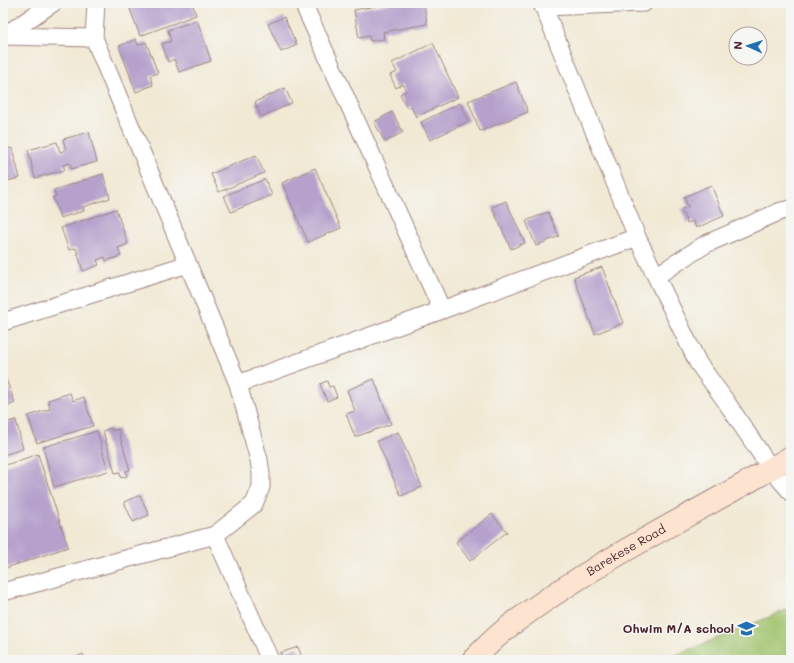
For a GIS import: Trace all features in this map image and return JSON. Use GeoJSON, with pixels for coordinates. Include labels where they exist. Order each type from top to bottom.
{"type":"FeatureCollection","features":[{"type":"Feature","properties":{"kind":"main road","name":"Barekese Road"},"geometry":{"type":"LineString","coordinates":[[473,660],[510,626],[568,585],[655,533],[791,457]]}},
{"type":"Feature","properties":{"kind":"street"},"geometry":{"type":"LineString","coordinates":[[4,36],[53,3]]}},
{"type":"Feature","properties":{"kind":"street"},"geometry":{"type":"LineString","coordinates":[[3,592],[215,536],[254,504],[261,487],[259,460],[238,384],[94,38],[96,3]]}},
{"type":"Feature","properties":{"kind":"street"},"geometry":{"type":"LineString","coordinates":[[303,3],[442,310]]}},
{"type":"Feature","properties":{"kind":"street"},"geometry":{"type":"LineString","coordinates":[[644,3],[542,5],[637,237],[698,363],[725,400],[771,469],[791,492]]}},
{"type":"Feature","properties":{"kind":"street"},"geometry":{"type":"LineString","coordinates":[[4,36],[94,38]]}},
{"type":"Feature","properties":{"kind":"street"},"geometry":{"type":"LineString","coordinates":[[656,276],[706,244],[781,211],[791,209]]}},
{"type":"Feature","properties":{"kind":"street"},"geometry":{"type":"LineString","coordinates":[[238,384],[637,237]]}},
{"type":"Feature","properties":{"kind":"street"},"geometry":{"type":"LineString","coordinates":[[3,322],[188,264]]}},
{"type":"Feature","properties":{"kind":"street"},"geometry":{"type":"LineString","coordinates":[[215,536],[270,660]]}},
{"type":"Feature","properties":{"kind":"green space","name":"Ohwim M/A school"},"geometry":{"type":"Polygon","coordinates":[[[791,608],[791,660],[664,660],[791,608]]]}},
{"type":"Feature","properties":{"kind":"building"},"geometry":{"type":"Polygon","coordinates":[[[146,3],[192,3],[196,15],[140,36],[130,9],[146,3]]]}},
{"type":"Feature","properties":{"kind":"building"},"geometry":{"type":"Polygon","coordinates":[[[392,3],[424,3],[427,24],[383,32],[384,39],[370,41],[369,36],[359,38],[354,10],[392,3]]]}},
{"type":"Feature","properties":{"kind":"building"},"geometry":{"type":"Polygon","coordinates":[[[284,17],[297,45],[281,52],[268,24],[284,17]]]}},
{"type":"Feature","properties":{"kind":"building"},"geometry":{"type":"Polygon","coordinates":[[[197,20],[211,61],[179,72],[174,59],[168,62],[162,44],[171,41],[168,30],[197,20]]]}},
{"type":"Feature","properties":{"kind":"building"},"geometry":{"type":"Polygon","coordinates":[[[136,39],[138,45],[146,42],[158,73],[150,76],[153,85],[136,92],[119,46],[136,39]]]}},
{"type":"Feature","properties":{"kind":"building"},"geometry":{"type":"Polygon","coordinates":[[[433,43],[458,97],[416,117],[411,106],[407,108],[400,94],[406,91],[403,84],[396,88],[390,75],[397,72],[392,63],[433,43]]]}},
{"type":"Feature","properties":{"kind":"building"},"geometry":{"type":"Polygon","coordinates":[[[516,82],[528,112],[480,131],[468,101],[516,82]]]}},
{"type":"Feature","properties":{"kind":"building"},"geometry":{"type":"Polygon","coordinates":[[[285,88],[292,103],[261,117],[255,102],[285,88]]]}},
{"type":"Feature","properties":{"kind":"building"},"geometry":{"type":"Polygon","coordinates":[[[460,103],[469,121],[430,140],[421,122],[460,103]]]}},
{"type":"Feature","properties":{"kind":"building"},"geometry":{"type":"Polygon","coordinates":[[[392,112],[403,132],[385,142],[374,122],[392,112]]]}},
{"type":"Feature","properties":{"kind":"building"},"geometry":{"type":"Polygon","coordinates":[[[89,132],[97,162],[71,169],[70,163],[63,165],[65,170],[35,178],[28,150],[57,142],[60,152],[66,150],[63,139],[89,132]]]}},
{"type":"Feature","properties":{"kind":"building"},"geometry":{"type":"Polygon","coordinates":[[[12,148],[20,178],[3,182],[3,150],[12,148]]]}},
{"type":"Feature","properties":{"kind":"building"},"geometry":{"type":"Polygon","coordinates":[[[256,155],[264,173],[219,192],[211,174],[256,155]]]}},
{"type":"Feature","properties":{"kind":"building"},"geometry":{"type":"Polygon","coordinates":[[[315,168],[341,228],[308,242],[282,183],[315,168]]]}},
{"type":"Feature","properties":{"kind":"building"},"geometry":{"type":"Polygon","coordinates":[[[103,174],[110,198],[83,207],[84,211],[60,218],[53,197],[56,196],[54,190],[103,174]]]}},
{"type":"Feature","properties":{"kind":"building"},"geometry":{"type":"Polygon","coordinates":[[[265,179],[272,195],[231,212],[224,196],[265,179]]]}},
{"type":"Feature","properties":{"kind":"building"},"geometry":{"type":"Polygon","coordinates":[[[711,185],[724,216],[696,228],[693,221],[687,223],[681,209],[688,207],[684,197],[711,185]]]}},
{"type":"Feature","properties":{"kind":"building"},"geometry":{"type":"Polygon","coordinates":[[[506,201],[525,243],[511,249],[492,207],[506,201]]]}},
{"type":"Feature","properties":{"kind":"building"},"geometry":{"type":"Polygon","coordinates":[[[116,209],[128,244],[118,248],[121,256],[106,261],[105,257],[97,260],[99,265],[83,271],[76,248],[69,250],[61,228],[116,209]]]}},
{"type":"Feature","properties":{"kind":"building"},"geometry":{"type":"Polygon","coordinates":[[[548,212],[559,236],[536,246],[526,221],[548,212]]]}},
{"type":"Feature","properties":{"kind":"building"},"geometry":{"type":"Polygon","coordinates":[[[602,267],[623,323],[595,334],[574,277],[602,267]]]}},
{"type":"Feature","properties":{"kind":"building"},"geometry":{"type":"Polygon","coordinates":[[[3,371],[15,403],[3,408],[3,371]]]}},
{"type":"Feature","properties":{"kind":"building"},"geometry":{"type":"Polygon","coordinates":[[[374,379],[391,424],[355,437],[346,414],[355,411],[347,390],[374,379]]]}},
{"type":"Feature","properties":{"kind":"building"},"geometry":{"type":"Polygon","coordinates":[[[327,381],[329,387],[333,386],[337,397],[327,401],[320,384],[327,381]]]}},
{"type":"Feature","properties":{"kind":"building"},"geometry":{"type":"Polygon","coordinates":[[[70,393],[73,401],[84,397],[93,426],[37,443],[28,416],[50,409],[48,400],[70,393]]]}},
{"type":"Feature","properties":{"kind":"building"},"geometry":{"type":"Polygon","coordinates":[[[16,420],[23,449],[3,455],[3,423],[16,420]]]}},
{"type":"Feature","properties":{"kind":"building"},"geometry":{"type":"Polygon","coordinates":[[[111,428],[112,431],[118,429],[130,470],[126,471],[127,476],[121,478],[120,472],[115,473],[103,431],[111,428]]]}},
{"type":"Feature","properties":{"kind":"building"},"geometry":{"type":"Polygon","coordinates":[[[97,431],[108,471],[54,487],[43,447],[97,431]]]}},
{"type":"Feature","properties":{"kind":"building"},"geometry":{"type":"Polygon","coordinates":[[[398,432],[422,487],[401,496],[377,441],[398,432]]]}},
{"type":"Feature","properties":{"kind":"building"},"geometry":{"type":"Polygon","coordinates":[[[38,454],[68,547],[3,569],[3,466],[38,454]]]}},
{"type":"Feature","properties":{"kind":"building"},"geometry":{"type":"Polygon","coordinates":[[[140,495],[149,515],[133,522],[124,502],[140,495]]]}},
{"type":"Feature","properties":{"kind":"building"},"geometry":{"type":"Polygon","coordinates":[[[492,514],[507,532],[470,561],[456,542],[492,514]]]}},
{"type":"Feature","properties":{"kind":"building"},"geometry":{"type":"Polygon","coordinates":[[[298,647],[303,660],[283,660],[280,653],[298,647]]]}},
{"type":"Feature","properties":{"kind":"building"},"geometry":{"type":"Polygon","coordinates":[[[83,654],[86,660],[69,660],[83,654]]]}},
{"type":"Feature","properties":{"kind":"place","name":"Ohwim M/A school"},"geometry":{"type":"Point","coordinates":[747,629]}}]}
